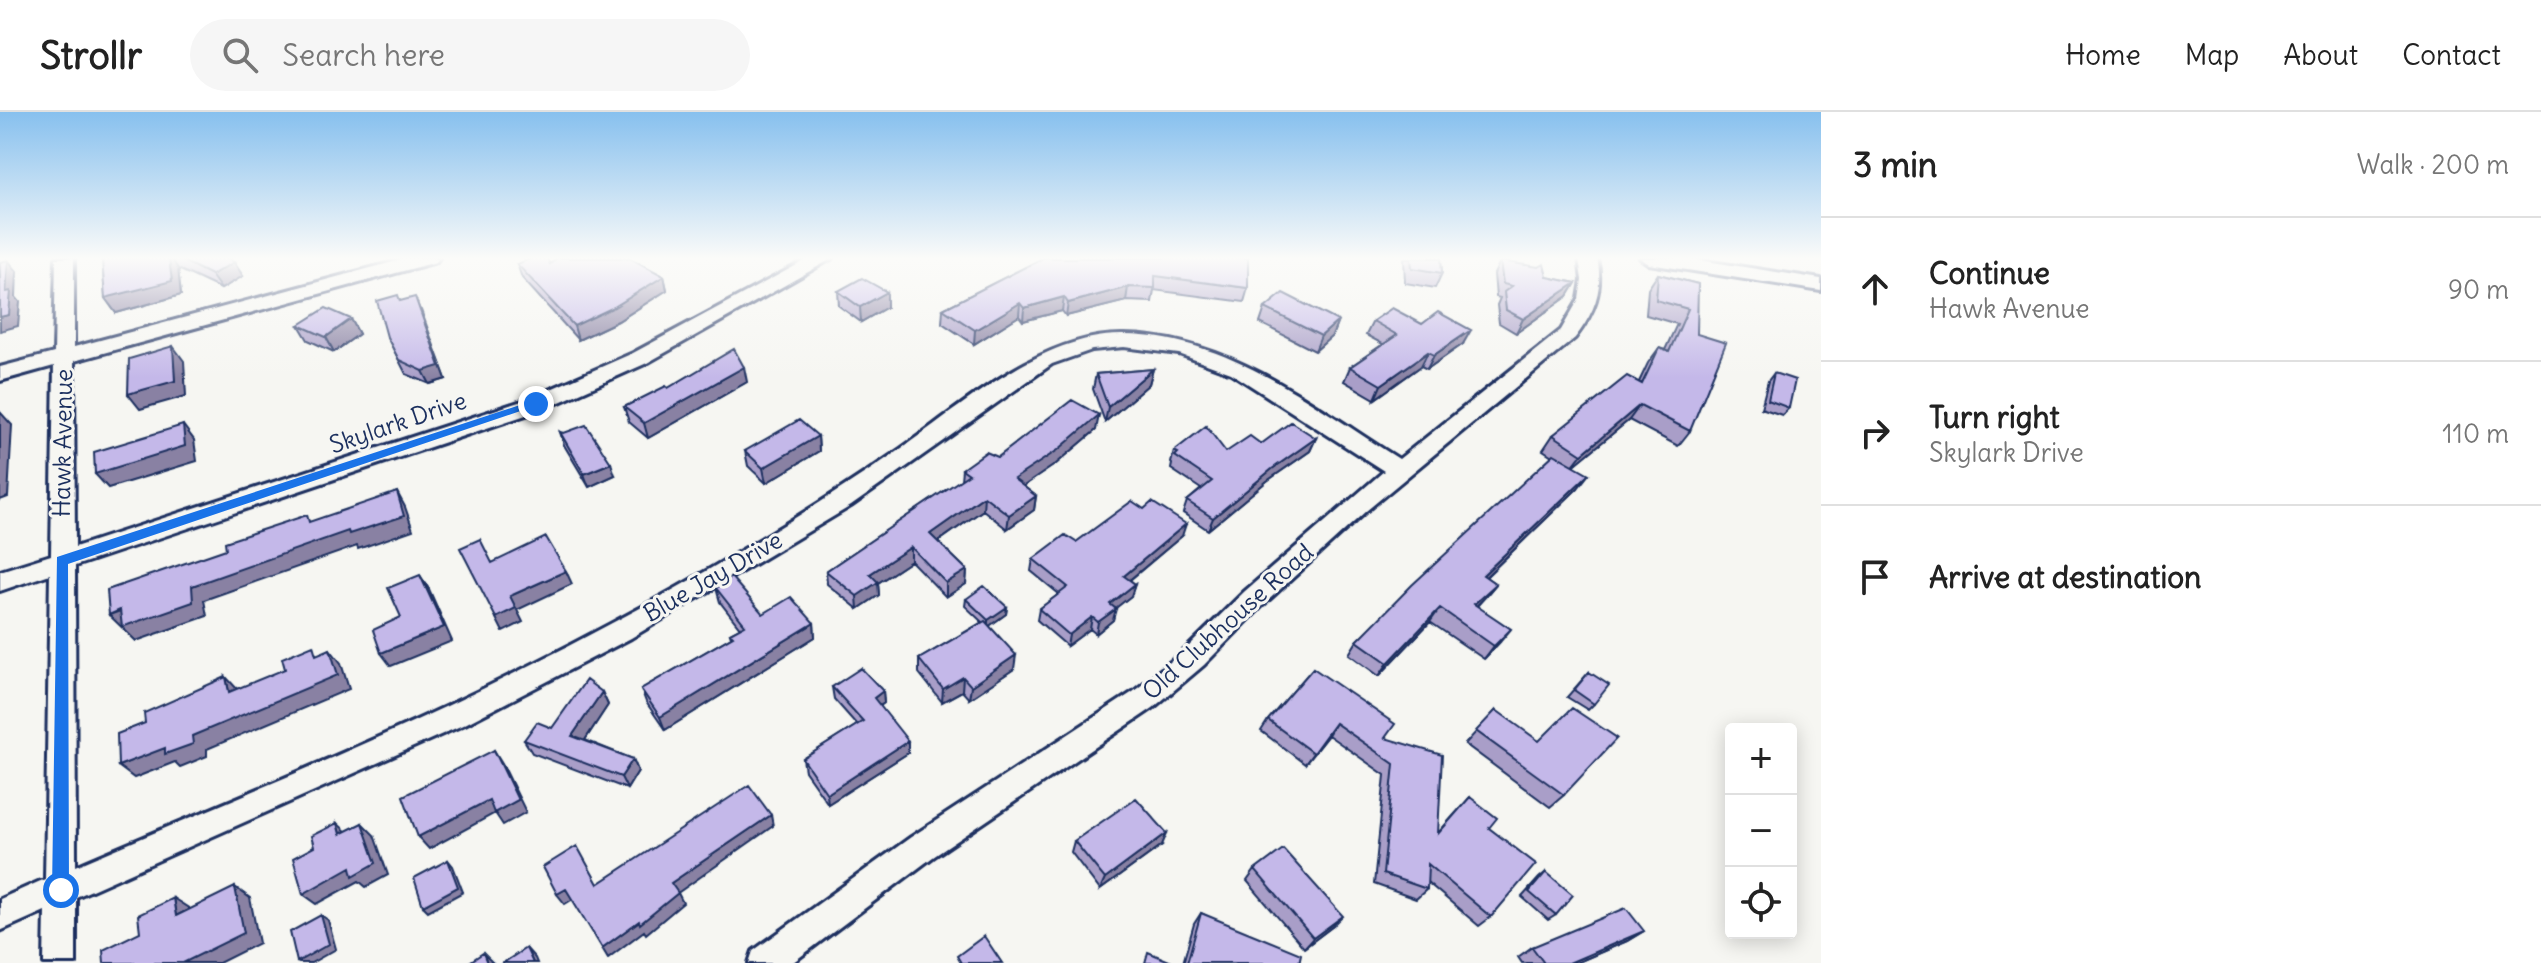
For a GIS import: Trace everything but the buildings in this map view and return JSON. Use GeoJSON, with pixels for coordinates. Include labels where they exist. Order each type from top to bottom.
{"type":"FeatureCollection","features":[{"type":"Feature","properties":{"kind":"street","name":"Hawk Avenue"},"geometry":{"type":"LineString","coordinates":[[60,963],[65,298]]}},
{"type":"Feature","properties":{"kind":"street"},"geometry":{"type":"LineString","coordinates":[[0,374],[283,298]]}},
{"type":"Feature","properties":{"kind":"street","name":"Skylark Drive"},"geometry":{"type":"LineString","coordinates":[[0,581],[404,450],[560,394],[640,358],[743,298]]}},
{"type":"Feature","properties":{"kind":"street","name":"Old Clubhouse Road"},"geometry":{"type":"LineString","coordinates":[[765,963],[922,847],[1143,700],[1195,657],[1254,598],[1358,505],[1568,334],[1584,313],[1590,298]]}},
{"type":"Feature","properties":{"kind":"street","name":"Blue Jay Drive"},"geometry":{"type":"LineString","coordinates":[[0,915],[455,715],[622,630],[843,500],[1023,372],[1069,349],[1124,341],[1182,348],[1211,356],[1238,368],[1401,471]]}},
{"type":"Feature","properties":{"kind":"route"},"geometry":{"type":"LineString","coordinates":[[61,890],[62,561],[536,404]]}}]}
